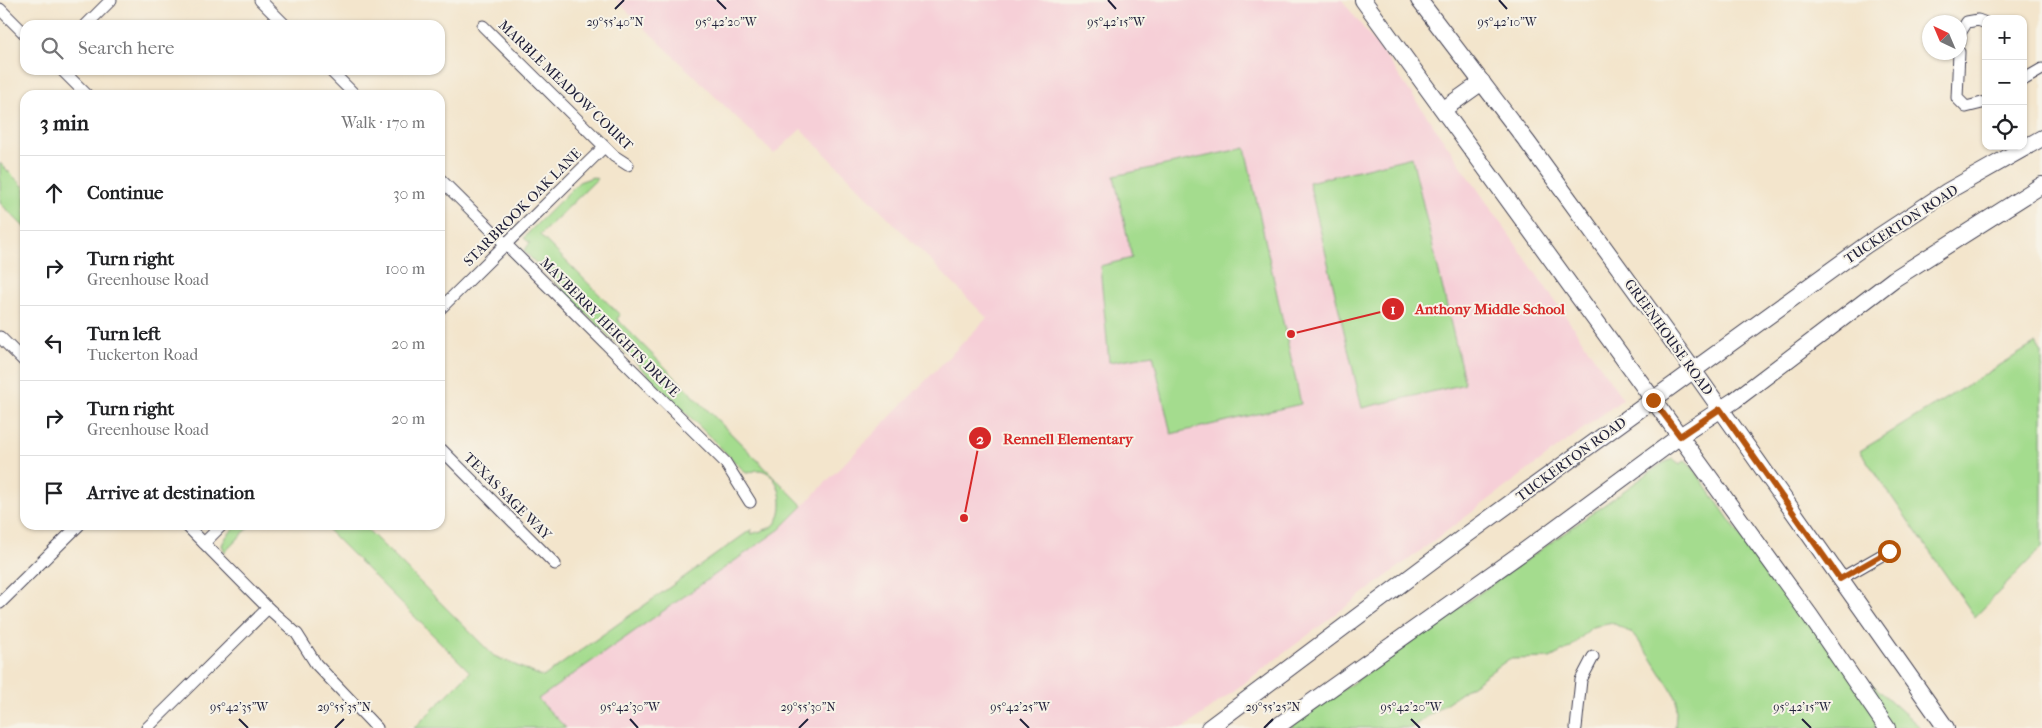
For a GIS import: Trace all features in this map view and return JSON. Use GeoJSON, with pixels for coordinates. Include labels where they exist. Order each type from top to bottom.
{"type":"FeatureCollection","features":[{"type":"Feature","properties":{"kind":"main road"},"geometry":{"type":"LineString","coordinates":[[1363,0],[1444,109],[1811,617],[1887,728]]}},
{"type":"Feature","properties":{"kind":"main road","name":"GREENHOUSE ROAD"},"geometry":{"type":"LineString","coordinates":[[1419,0],[1482,82],[1694,371],[1946,728]]}},
{"type":"Feature","properties":{"kind":"main road"},"geometry":{"type":"LineString","coordinates":[[1444,109],[1482,82]]}},
{"type":"Feature","properties":{"kind":"main road","name":"TUCKERTON ROAD"},"geometry":{"type":"LineString","coordinates":[[1209,728],[1461,539],[1866,245],[1948,192],[2042,138]]}},
{"type":"Feature","properties":{"kind":"main road"},"geometry":{"type":"LineString","coordinates":[[1275,728],[1527,549],[1680,436],[1720,409],[1894,279],[2042,185]]}},
{"type":"Feature","properties":{"kind":"street"},"geometry":{"type":"LineString","coordinates":[[91,20],[111,0]]}},
{"type":"Feature","properties":{"kind":"street"},"geometry":{"type":"LineString","coordinates":[[260,0],[280,20]]}},
{"type":"Feature","properties":{"kind":"street"},"geometry":{"type":"LineString","coordinates":[[0,9],[20,29]]}},
{"type":"Feature","properties":{"kind":"street"},"geometry":{"type":"LineString","coordinates":[[1967,23],[1978,20],[1982,22]]}},
{"type":"Feature","properties":{"kind":"street","name":"MARBLE MEADOW COURT"},"geometry":{"type":"LineString","coordinates":[[483,26],[604,146],[620,161],[628,165]]}},
{"type":"Feature","properties":{"kind":"street"},"geometry":{"type":"LineString","coordinates":[[1958,60],[1957,98],[1966,107],[1982,103]]}},
{"type":"Feature","properties":{"kind":"street"},"geometry":{"type":"LineString","coordinates":[[2027,74],[2042,69]]}},
{"type":"Feature","properties":{"kind":"street"},"geometry":{"type":"LineString","coordinates":[[67,75],[83,90]]}},
{"type":"Feature","properties":{"kind":"street"},"geometry":{"type":"LineString","coordinates":[[335,75],[350,90]]}},
{"type":"Feature","properties":{"kind":"street","name":"STARBROOK OAK LANE"},"geometry":{"type":"LineString","coordinates":[[445,304],[604,146]]}},
{"type":"Feature","properties":{"kind":"street","name":"MAYBERRY HEIGHTS DRIVE"},"geometry":{"type":"LineString","coordinates":[[445,184],[725,462],[750,502]]}},
{"type":"Feature","properties":{"kind":"street"},"geometry":{"type":"LineString","coordinates":[[0,337],[20,357]]}},
{"type":"Feature","properties":{"kind":"street","name":"TEXAS SAGE WAY"},"geometry":{"type":"LineString","coordinates":[[445,453],[555,564]]}},
{"type":"Feature","properties":{"kind":"street"},"geometry":{"type":"LineString","coordinates":[[0,603],[74,530]]}},
{"type":"Feature","properties":{"kind":"street"},"geometry":{"type":"LineString","coordinates":[[191,530],[268,608],[297,634],[316,664],[377,728]]}},
{"type":"Feature","properties":{"kind":"street"},"geometry":{"type":"LineString","coordinates":[[204,542],[217,530]]}},
{"type":"Feature","properties":{"kind":"street"},"geometry":{"type":"LineString","coordinates":[[1840,579],[1889,551]]}},
{"type":"Feature","properties":{"kind":"street"},"geometry":{"type":"LineString","coordinates":[[147,728],[268,608]]}},
{"type":"Feature","properties":{"kind":"street"},"geometry":{"type":"LineString","coordinates":[[1576,728],[1581,680],[1593,657]]}},
{"type":"Feature","properties":{"kind":"shaded area"},"geometry":{"type":"Polygon","coordinates":[[[616,0],[1342,0],[1388,60],[1623,399],[1184,728],[566,728],[537,699],[780,529],[987,318],[801,129],[774,154],[616,0]]]}},
{"type":"Feature","properties":{"kind":"green space"},"geometry":{"type":"Polygon","coordinates":[[[1245,148],[1301,404],[1171,434],[1153,355],[1109,362],[1100,266],[1132,258],[1114,176],[1245,148]]]}},
{"type":"Feature","properties":{"kind":"green space"},"geometry":{"type":"Polygon","coordinates":[[[1412,157],[1465,384],[1362,408],[1309,182],[1412,157]]]}},
{"type":"Feature","properties":{"kind":"green space"},"geometry":{"type":"Polygon","coordinates":[[[0,163],[20,183],[20,223],[0,203],[0,163]]]}},
{"type":"Feature","properties":{"kind":"green space"},"geometry":{"type":"Polygon","coordinates":[[[593,177],[597,179],[540,235],[620,315],[617,319],[803,506],[780,529],[538,699],[566,728],[414,728],[470,672],[328,530],[368,530],[494,656],[543,677],[752,529],[751,534],[765,530],[773,526],[778,519],[781,502],[780,492],[771,476],[765,471],[757,470],[746,473],[524,251],[530,243],[524,238],[579,182],[593,177]]]}},
{"type":"Feature","properties":{"kind":"green space"},"geometry":{"type":"Polygon","coordinates":[[[2036,343],[2042,353],[2042,547],[1975,617],[1860,451],[2036,343]]]}},
{"type":"Feature","properties":{"kind":"green space"},"geometry":{"type":"Polygon","coordinates":[[[1673,459],[1680,464],[1685,461],[1693,468],[1766,572],[1865,678],[1921,728],[1675,728],[1677,699],[1650,656],[1633,634],[1613,623],[1592,627],[1571,647],[1550,658],[1509,659],[1411,728],[1289,728],[1663,463],[1673,459]]]}},
{"type":"Feature","properties":{"kind":"green space"},"geometry":{"type":"Polygon","coordinates":[[[232,530],[246,530],[225,552],[222,545],[232,530]]]}},
{"type":"Feature","properties":{"kind":"place","name":"Anthony Middle School"},"geometry":{"type":"Point","coordinates":[1291,334]}},
{"type":"Feature","properties":{"kind":"place","name":"Rennell Elementary"},"geometry":{"type":"Point","coordinates":[964,518]}},
{"type":"Feature","properties":{"kind":"route"},"geometry":{"type":"LineString","coordinates":[[1653,400],[1680,436],[1720,409],[1840,579],[1889,551]]}}]}
